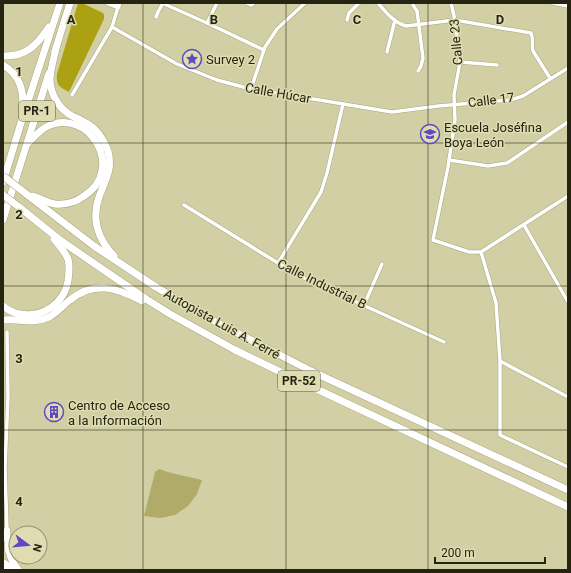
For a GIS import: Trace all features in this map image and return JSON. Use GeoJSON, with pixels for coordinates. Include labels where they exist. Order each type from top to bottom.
{"type":"FeatureCollection","features":[{"type":"Feature","properties":{"kind":"highway","name":"PR-1"},"geometry":{"type":"LineString","coordinates":[[3,182],[60,3]]}},
{"type":"Feature","properties":{"kind":"highway","name":"PR-1"},"geometry":{"type":"LineString","coordinates":[[3,220],[70,3]]}},
{"type":"Feature","properties":{"kind":"highway"},"geometry":{"type":"LineString","coordinates":[[3,56],[17,55],[30,49],[38,43],[55,19]]}},
{"type":"Feature","properties":{"kind":"highway"},"geometry":{"type":"LineString","coordinates":[[56,48],[50,81],[54,96],[66,112],[86,122],[97,131],[105,143],[110,160],[109,171],[96,206],[96,222],[100,238],[116,257],[156,287]]}},
{"type":"Feature","properties":{"kind":"highway"},"geometry":{"type":"LineString","coordinates":[[3,65],[10,69],[16,77],[22,90],[23,104],[20,126]]}},
{"type":"Feature","properties":{"kind":"highway"},"geometry":{"type":"LineString","coordinates":[[25,193],[44,201],[57,204],[74,201],[88,194],[94,188],[102,173],[103,165],[97,142],[88,132],[77,125],[62,123],[54,124],[37,133],[26,144]]}},
{"type":"Feature","properties":{"kind":"highway","name":"Autopista Luis A. Ferré"},"geometry":{"type":"LineString","coordinates":[[3,176],[94,246],[156,287],[210,319],[311,371],[568,490]]}},
{"type":"Feature","properties":{"kind":"highway","name":"Autopista Luis A. Ferré"},"geometry":{"type":"LineString","coordinates":[[3,195],[60,240],[140,295],[170,314],[235,350],[568,507]]}},
{"type":"Feature","properties":{"kind":"highway"},"geometry":{"type":"LineString","coordinates":[[3,306],[12,312],[33,315],[48,310],[61,298],[65,292],[69,275],[68,259],[61,247],[45,228]]}},
{"type":"Feature","properties":{"kind":"highway"},"geometry":{"type":"LineString","coordinates":[[3,320],[27,322],[40,321],[55,313],[76,296],[89,290],[102,287],[120,290],[156,310],[170,314]]}},
{"type":"Feature","properties":{"kind":"main road"},"geometry":{"type":"LineString","coordinates":[[5,533],[11,559],[18,570]]}},
{"type":"Feature","properties":{"kind":"main road"},"geometry":{"type":"LineString","coordinates":[[3,562],[18,570]]}},
{"type":"Feature","properties":{"kind":"main road"},"geometry":{"type":"LineString","coordinates":[[3,567],[8,570]]}},
{"type":"Feature","properties":{"kind":"street"},"geometry":{"type":"LineString","coordinates":[[72,96],[112,27],[119,5],[108,3]]}},
{"type":"Feature","properties":{"kind":"street"},"geometry":{"type":"LineString","coordinates":[[156,17],[163,3],[264,50]]}},
{"type":"Feature","properties":{"kind":"street"},"geometry":{"type":"LineString","coordinates":[[207,23],[217,3]]}},
{"type":"Feature","properties":{"kind":"street"},"geometry":{"type":"LineString","coordinates":[[246,3],[254,3]]}},
{"type":"Feature","properties":{"kind":"street"},"geometry":{"type":"LineString","coordinates":[[251,89],[264,50],[277,29],[306,3]]}},
{"type":"Feature","properties":{"kind":"street"},"geometry":{"type":"LineString","coordinates":[[347,20],[349,13],[359,3]]}},
{"type":"Feature","properties":{"kind":"street"},"geometry":{"type":"LineString","coordinates":[[378,3],[395,20],[406,26],[455,20],[531,33],[533,51],[550,78]]}},
{"type":"Feature","properties":{"kind":"street","name":"Calle 23"},"geometry":{"type":"LineString","coordinates":[[451,3],[455,20],[460,62],[454,95],[455,120],[449,160],[433,240],[470,252],[480,252]]}},
{"type":"Feature","properties":{"kind":"street"},"geometry":{"type":"LineString","coordinates":[[553,3],[568,6]]}},
{"type":"Feature","properties":{"kind":"street"},"geometry":{"type":"LineString","coordinates":[[413,5],[417,11],[423,58],[418,71]]}},
{"type":"Feature","properties":{"kind":"street"},"geometry":{"type":"LineString","coordinates":[[387,52],[395,20]]}},
{"type":"Feature","properties":{"kind":"street","name":"Calle Húcar"},"geometry":{"type":"LineString","coordinates":[[112,27],[177,64],[217,80],[251,89],[392,112],[455,104]]}},
{"type":"Feature","properties":{"kind":"street"},"geometry":{"type":"LineString","coordinates":[[460,62],[497,65]]}},
{"type":"Feature","properties":{"kind":"street","name":"Calle 17"},"geometry":{"type":"LineString","coordinates":[[455,104],[511,100],[523,96],[568,68]]}},
{"type":"Feature","properties":{"kind":"street"},"geometry":{"type":"LineString","coordinates":[[278,263],[321,192],[327,173],[343,104]]}},
{"type":"Feature","properties":{"kind":"street"},"geometry":{"type":"LineString","coordinates":[[449,160],[488,166],[507,163],[568,122]]}},
{"type":"Feature","properties":{"kind":"street"},"geometry":{"type":"LineString","coordinates":[[568,196],[480,252],[496,303],[500,361],[500,435],[568,467]]}},
{"type":"Feature","properties":{"kind":"street","name":"Calle Industrial B"},"geometry":{"type":"LineString","coordinates":[[184,205],[306,279],[444,342]]}},
{"type":"Feature","properties":{"kind":"street"},"geometry":{"type":"LineString","coordinates":[[524,225],[568,302]]}},
{"type":"Feature","properties":{"kind":"street"},"geometry":{"type":"LineString","coordinates":[[364,305],[382,264]]}},
{"type":"Feature","properties":{"kind":"street"},"geometry":{"type":"LineString","coordinates":[[3,540],[5,533],[5,468],[8,397],[7,332]]}},
{"type":"Feature","properties":{"kind":"street"},"geometry":{"type":"LineString","coordinates":[[500,361],[568,397]]}},
{"type":"Feature","properties":{"kind":"shaded area"},"geometry":{"type":"Polygon","coordinates":[[[78,3],[82,3],[103,13],[104,19],[69,92],[59,86],[57,74],[78,3]]]}},
{"type":"Feature","properties":{"kind":"shaded area"},"geometry":{"type":"Polygon","coordinates":[[[159,469],[202,480],[197,494],[188,506],[175,515],[160,518],[144,516],[155,472],[159,469]]]}},
{"type":"Feature","properties":{"kind":"place","name":"Survey 2"},"geometry":{"type":"Point","coordinates":[192,59]}},
{"type":"Feature","properties":{"kind":"place","name":"Escuela Joséfina Boya León"},"geometry":{"type":"Point","coordinates":[430,134]}},
{"type":"Feature","properties":{"kind":"place","name":"Centro de Acceso a la Información"},"geometry":{"type":"Point","coordinates":[54,412]}}]}
